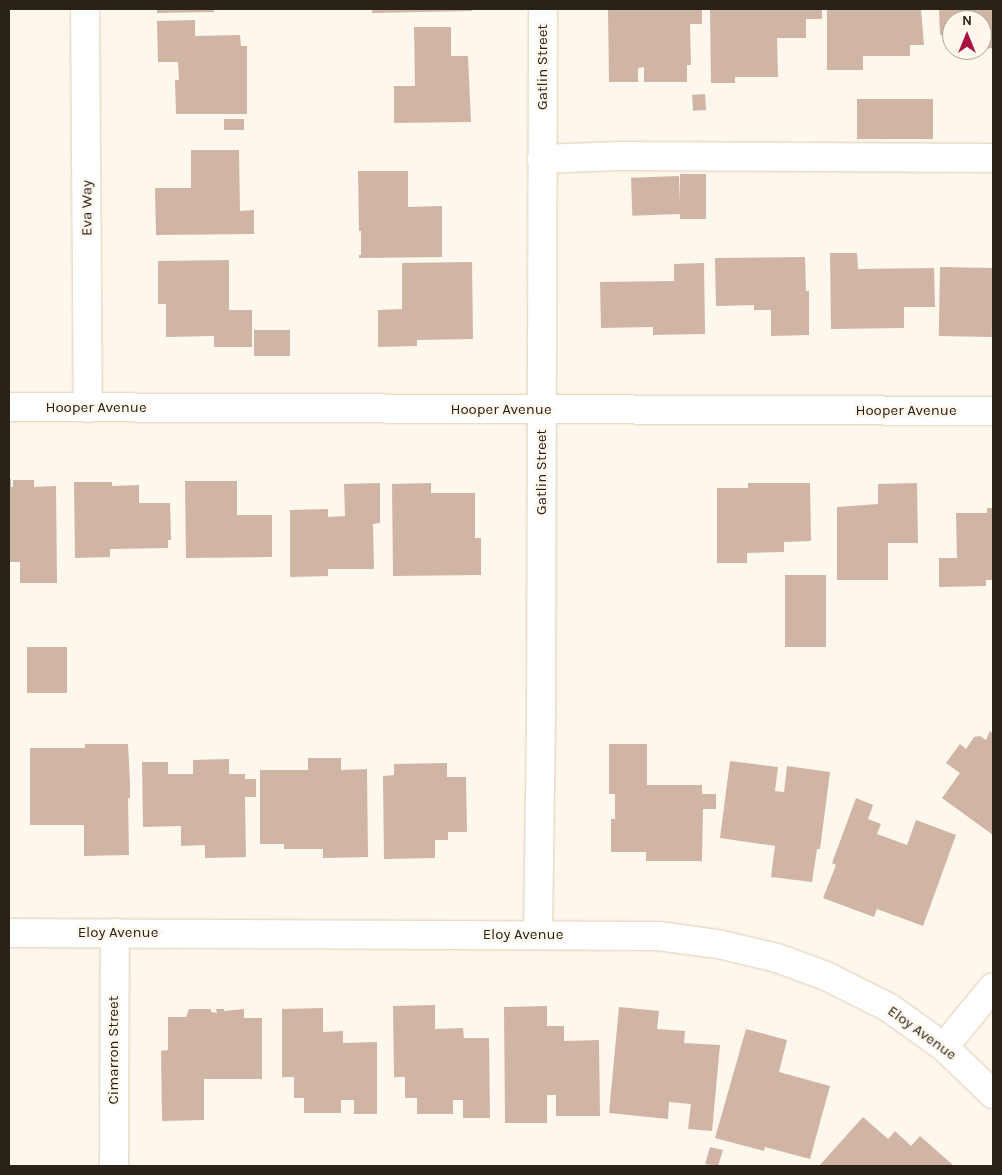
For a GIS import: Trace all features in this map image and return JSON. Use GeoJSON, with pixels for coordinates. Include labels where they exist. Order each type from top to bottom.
{"type":"FeatureCollection","features":[{"type":"Feature","properties":{"kind":"street","name":"Eva Way"},"geometry":{"type":"LineString","coordinates":[[85,9],[88,408]]}},
{"type":"Feature","properties":{"kind":"street","name":"Gatlin Street"},"geometry":{"type":"LineString","coordinates":[[538,935],[543,9]]}},
{"type":"Feature","properties":{"kind":"street"},"geometry":{"type":"LineString","coordinates":[[542,158],[620,156],[993,158]]}},
{"type":"Feature","properties":{"kind":"street","name":"Hooper Avenue"},"geometry":{"type":"LineString","coordinates":[[9,407],[993,411]]}},
{"type":"Feature","properties":{"kind":"street","name":"Eloy Avenue"},"geometry":{"type":"LineString","coordinates":[[9,933],[658,936],[718,944],[777,958],[826,976],[888,1007],[944,1047],[993,1094]]}},
{"type":"Feature","properties":{"kind":"street","name":"Cimarron Street"},"geometry":{"type":"LineString","coordinates":[[114,1166],[115,933]]}},
{"type":"Feature","properties":{"kind":"street"},"geometry":{"type":"LineString","coordinates":[[944,1047],[993,987]]}},
{"type":"Feature","properties":{"kind":"building"},"geometry":{"type":"Polygon","coordinates":[[[157,9],[214,9],[214,12],[157,13],[157,9]]]}},
{"type":"Feature","properties":{"kind":"building"},"geometry":{"type":"Polygon","coordinates":[[[372,9],[472,9],[472,11],[372,13],[372,9]]]}},
{"type":"Feature","properties":{"kind":"building"},"geometry":{"type":"Polygon","coordinates":[[[702,9],[702,24],[690,24],[691,65],[687,65],[687,82],[644,82],[644,67],[638,68],[638,82],[609,82],[608,10],[702,9]]]}},
{"type":"Feature","properties":{"kind":"building"},"geometry":{"type":"Polygon","coordinates":[[[822,9],[822,19],[806,19],[806,38],[777,38],[778,77],[735,77],[735,83],[711,83],[710,10],[822,9]]]}},
{"type":"Feature","properties":{"kind":"building"},"geometry":{"type":"Polygon","coordinates":[[[827,9],[921,9],[924,45],[910,45],[910,56],[863,56],[863,70],[827,70],[827,9]]]}},
{"type":"Feature","properties":{"kind":"building"},"geometry":{"type":"Polygon","coordinates":[[[939,9],[993,9],[993,48],[992,10],[942,10],[942,35],[940,35],[939,9]]]}},
{"type":"Feature","properties":{"kind":"building"},"geometry":{"type":"Polygon","coordinates":[[[195,20],[195,36],[240,35],[241,46],[247,46],[247,114],[176,114],[175,80],[179,80],[178,62],[158,62],[157,21],[195,20]]]}},
{"type":"Feature","properties":{"kind":"building"},"geometry":{"type":"Polygon","coordinates":[[[414,27],[451,27],[451,56],[468,56],[471,122],[394,123],[394,86],[415,86],[414,27]]]}},
{"type":"Feature","properties":{"kind":"building"},"geometry":{"type":"Polygon","coordinates":[[[705,94],[706,110],[693,111],[692,95],[705,94]]]}},
{"type":"Feature","properties":{"kind":"building"},"geometry":{"type":"Polygon","coordinates":[[[857,99],[933,99],[933,139],[857,139],[857,99]]]}},
{"type":"Feature","properties":{"kind":"building"},"geometry":{"type":"Polygon","coordinates":[[[224,119],[244,119],[244,130],[224,130],[224,119]]]}},
{"type":"Feature","properties":{"kind":"building"},"geometry":{"type":"Polygon","coordinates":[[[191,150],[239,150],[240,211],[254,210],[254,234],[156,235],[155,188],[191,188],[191,150]]]}},
{"type":"Feature","properties":{"kind":"building"},"geometry":{"type":"Polygon","coordinates":[[[358,171],[408,171],[408,207],[442,206],[442,257],[359,258],[359,255],[361,255],[361,231],[359,231],[358,171]]]}},
{"type":"Feature","properties":{"kind":"building"},"geometry":{"type":"Polygon","coordinates":[[[680,174],[706,174],[706,219],[680,219],[680,174]]]}},
{"type":"Feature","properties":{"kind":"building"},"geometry":{"type":"Polygon","coordinates":[[[679,176],[680,214],[632,216],[631,178],[679,176]]]}},
{"type":"Feature","properties":{"kind":"building"},"geometry":{"type":"Polygon","coordinates":[[[830,253],[857,253],[858,269],[934,268],[935,307],[904,307],[904,328],[831,329],[830,253]]]}},
{"type":"Feature","properties":{"kind":"building"},"geometry":{"type":"Polygon","coordinates":[[[805,257],[806,291],[809,291],[809,335],[771,336],[771,310],[754,310],[754,305],[716,306],[715,258],[805,257]]]}},
{"type":"Feature","properties":{"kind":"building"},"geometry":{"type":"Polygon","coordinates":[[[229,260],[229,310],[252,310],[252,347],[214,347],[214,336],[166,337],[166,304],[158,304],[158,261],[229,260]]]}},
{"type":"Feature","properties":{"kind":"building"},"geometry":{"type":"Polygon","coordinates":[[[472,262],[473,339],[417,340],[417,346],[378,347],[378,310],[402,309],[402,263],[472,262]]]}},
{"type":"Feature","properties":{"kind":"building"},"geometry":{"type":"Polygon","coordinates":[[[704,263],[705,334],[653,335],[653,327],[601,328],[600,282],[674,281],[674,264],[704,263]]]}},
{"type":"Feature","properties":{"kind":"building"},"geometry":{"type":"Polygon","coordinates":[[[940,267],[993,268],[992,337],[939,336],[940,267]]]}},
{"type":"Feature","properties":{"kind":"building"},"geometry":{"type":"Polygon","coordinates":[[[254,330],[290,330],[290,356],[254,356],[254,330]]]}},
{"type":"Feature","properties":{"kind":"building"},"geometry":{"type":"Polygon","coordinates":[[[9,479],[11,479],[11,487],[13,487],[13,480],[34,480],[34,487],[56,486],[57,583],[20,583],[20,562],[9,562],[9,479]]]}},
{"type":"Feature","properties":{"kind":"building"},"geometry":{"type":"Polygon","coordinates":[[[185,481],[237,481],[237,515],[272,515],[272,557],[186,558],[185,481]]]}},
{"type":"Feature","properties":{"kind":"building"},"geometry":{"type":"Polygon","coordinates":[[[74,482],[112,482],[112,486],[139,485],[139,503],[170,503],[171,540],[168,540],[168,548],[110,549],[110,557],[75,558],[74,482]]]}},
{"type":"Feature","properties":{"kind":"building"},"geometry":{"type":"Polygon","coordinates":[[[380,483],[380,523],[373,524],[374,569],[328,569],[328,576],[290,577],[290,510],[328,509],[328,517],[345,516],[344,484],[380,483]]]}},
{"type":"Feature","properties":{"kind":"building"},"geometry":{"type":"Polygon","coordinates":[[[431,483],[431,493],[475,493],[475,538],[481,538],[481,575],[393,576],[392,484],[431,483]]]}},
{"type":"Feature","properties":{"kind":"building"},"geometry":{"type":"Polygon","coordinates":[[[748,483],[810,483],[811,541],[784,542],[784,552],[747,553],[747,563],[717,563],[717,488],[748,488],[748,483]]]}},
{"type":"Feature","properties":{"kind":"building"},"geometry":{"type":"Polygon","coordinates":[[[917,483],[918,543],[888,543],[888,580],[837,580],[837,507],[878,504],[878,484],[917,483]]]}},
{"type":"Feature","properties":{"kind":"building"},"geometry":{"type":"Polygon","coordinates":[[[987,508],[993,508],[993,580],[986,580],[986,586],[939,587],[939,558],[957,558],[956,513],[987,513],[987,508]]]}},
{"type":"Feature","properties":{"kind":"building"},"geometry":{"type":"Polygon","coordinates":[[[785,575],[826,575],[826,647],[785,647],[785,575]]]}},
{"type":"Feature","properties":{"kind":"building"},"geometry":{"type":"Polygon","coordinates":[[[27,647],[67,647],[67,693],[27,693],[27,647]]]}},
{"type":"Feature","properties":{"kind":"building"},"geometry":{"type":"Polygon","coordinates":[[[990,731],[993,734],[993,835],[942,798],[960,773],[946,763],[960,744],[966,749],[974,737],[980,736],[986,740],[990,731]]]}},
{"type":"Feature","properties":{"kind":"building"},"geometry":{"type":"Polygon","coordinates":[[[85,744],[128,744],[130,784],[130,798],[128,798],[129,855],[84,856],[84,825],[30,825],[30,748],[85,748],[85,744]]]}},
{"type":"Feature","properties":{"kind":"building"},"geometry":{"type":"Polygon","coordinates":[[[609,744],[647,744],[647,785],[702,785],[702,794],[716,794],[716,809],[703,809],[702,861],[646,861],[646,852],[611,852],[611,819],[615,819],[615,794],[609,794],[609,744]]]}},
{"type":"Feature","properties":{"kind":"building"},"geometry":{"type":"Polygon","coordinates":[[[308,758],[341,758],[341,770],[367,769],[368,857],[323,858],[323,849],[284,849],[284,844],[260,844],[260,770],[308,770],[308,758]]]}},
{"type":"Feature","properties":{"kind":"building"},"geometry":{"type":"Polygon","coordinates":[[[229,759],[229,774],[245,774],[245,779],[256,779],[256,797],[245,797],[246,857],[205,858],[205,845],[181,846],[181,826],[143,827],[142,762],[168,762],[168,774],[193,774],[193,760],[229,759]]]}},
{"type":"Feature","properties":{"kind":"building"},"geometry":{"type":"Polygon","coordinates":[[[730,761],[778,767],[775,791],[784,792],[787,766],[830,772],[820,849],[817,849],[812,882],[771,877],[775,846],[720,838],[730,761]]]}},
{"type":"Feature","properties":{"kind":"building"},"geometry":{"type":"Polygon","coordinates":[[[447,763],[447,777],[466,777],[467,832],[448,832],[448,840],[435,840],[435,858],[384,859],[383,776],[394,775],[394,764],[447,763]]]}},
{"type":"Feature","properties":{"kind":"building"},"geometry":{"type":"Polygon","coordinates":[[[856,798],[873,805],[868,819],[881,824],[877,834],[907,845],[916,820],[956,835],[923,926],[877,909],[874,917],[823,898],[836,865],[832,863],[856,798]]]}},
{"type":"Feature","properties":{"kind":"building"},"geometry":{"type":"Polygon","coordinates":[[[435,1005],[435,1029],[463,1028],[464,1038],[489,1038],[490,1118],[463,1118],[463,1100],[453,1100],[453,1114],[417,1114],[417,1098],[405,1098],[405,1077],[394,1077],[393,1006],[435,1005]]]}},
{"type":"Feature","properties":{"kind":"building"},"geometry":{"type":"Polygon","coordinates":[[[547,1006],[547,1026],[564,1026],[564,1041],[599,1040],[600,1116],[556,1116],[556,1095],[547,1095],[547,1123],[505,1123],[504,1007],[547,1006]]]}},
{"type":"Feature","properties":{"kind":"building"},"geometry":{"type":"Polygon","coordinates":[[[619,1007],[659,1011],[657,1029],[685,1031],[684,1043],[720,1045],[712,1131],[688,1129],[691,1104],[669,1102],[668,1119],[609,1113],[619,1007]]]}},
{"type":"Feature","properties":{"kind":"building"},"geometry":{"type":"Polygon","coordinates":[[[323,1008],[323,1032],[343,1031],[343,1043],[377,1042],[377,1114],[354,1114],[354,1100],[341,1100],[341,1113],[304,1113],[304,1098],[294,1098],[294,1077],[282,1077],[282,1009],[323,1008]]]}},
{"type":"Feature","properties":{"kind":"building"},"geometry":{"type":"Polygon","coordinates":[[[189,1009],[211,1009],[211,1012],[217,1013],[216,1009],[224,1009],[224,1011],[244,1009],[244,1018],[262,1018],[262,1079],[204,1079],[204,1120],[162,1121],[161,1051],[168,1050],[168,1017],[186,1017],[189,1009]]]}},
{"type":"Feature","properties":{"kind":"building"},"geometry":{"type":"Polygon","coordinates":[[[746,1029],[787,1040],[779,1072],[830,1086],[810,1159],[765,1147],[764,1151],[715,1138],[746,1029]]]}},
{"type":"Feature","properties":{"kind":"building"},"geometry":{"type":"Polygon","coordinates":[[[863,1117],[888,1139],[895,1131],[911,1146],[920,1136],[954,1166],[819,1166],[863,1117]]]}},
{"type":"Feature","properties":{"kind":"building"},"geometry":{"type":"Polygon","coordinates":[[[710,1147],[723,1150],[718,1166],[705,1164],[710,1147]]]}}]}
